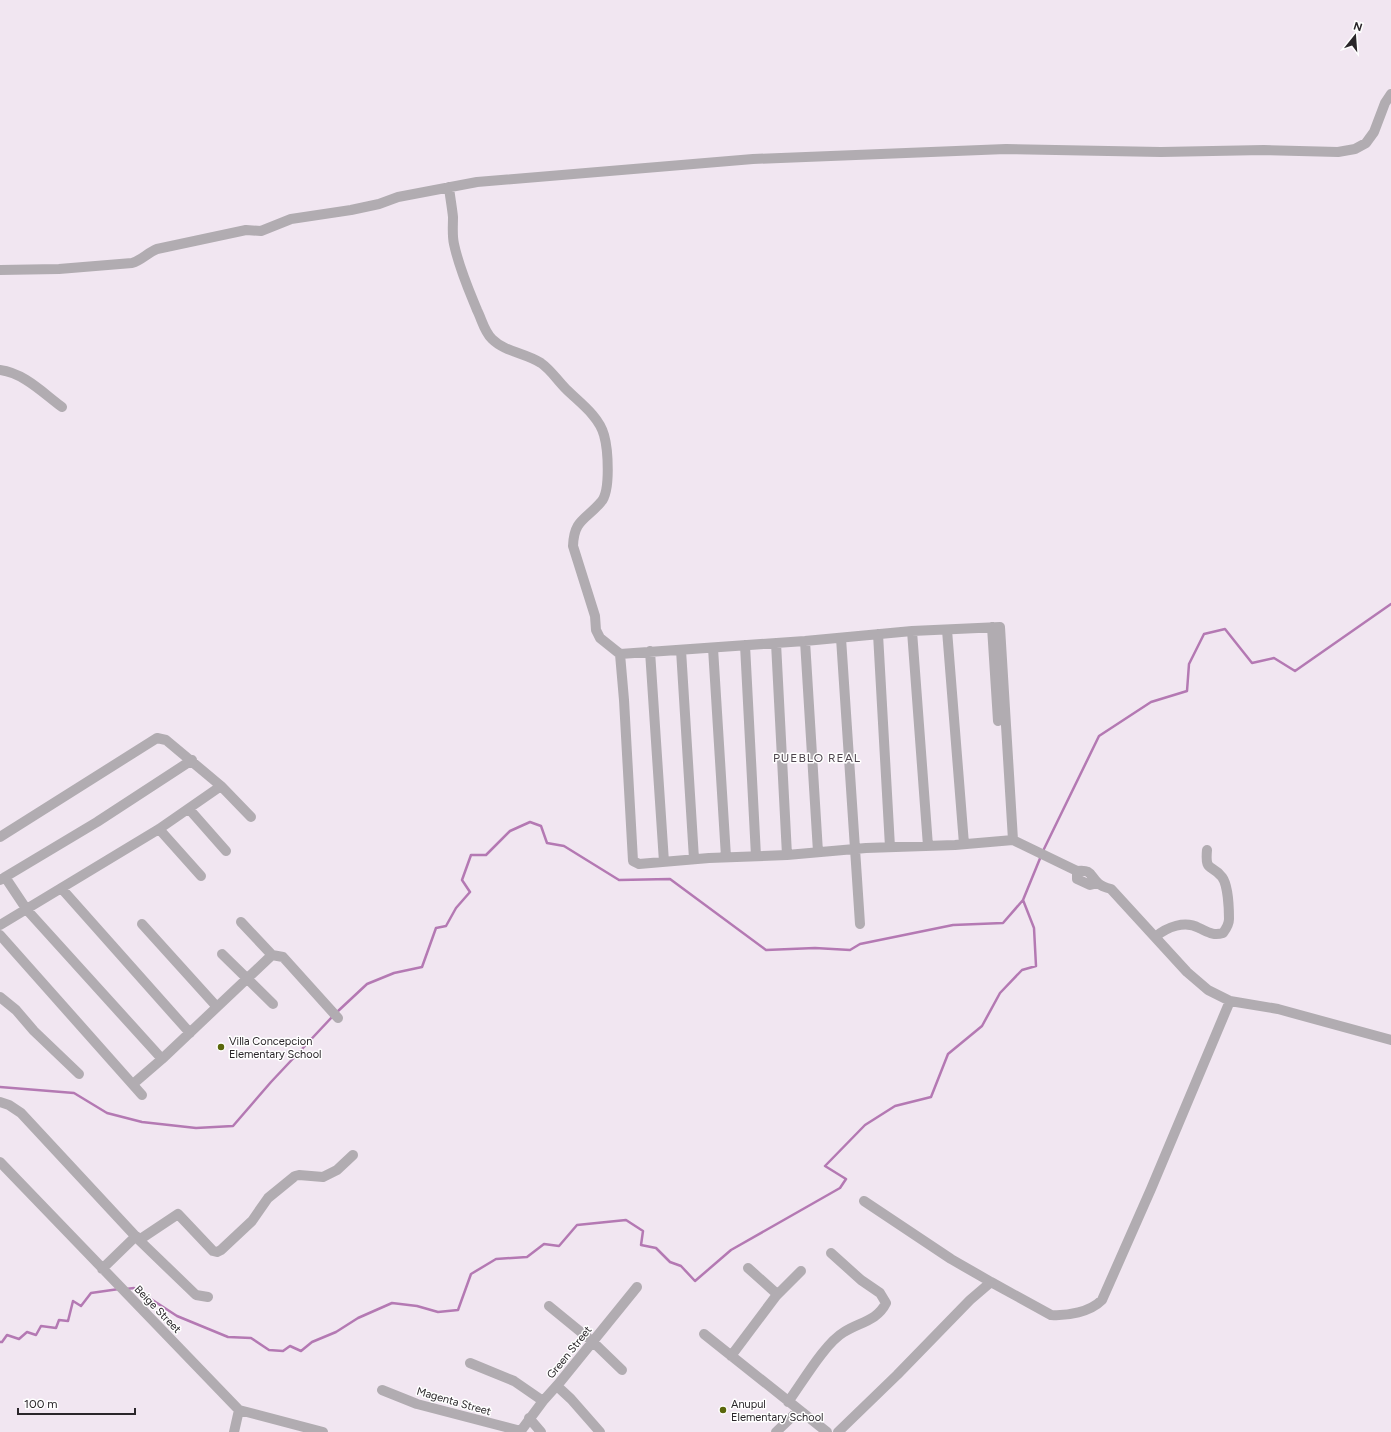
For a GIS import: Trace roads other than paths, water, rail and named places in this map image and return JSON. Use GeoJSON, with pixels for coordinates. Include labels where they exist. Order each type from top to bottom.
{"type":"FeatureCollection","features":[{"type":"Feature","properties":{"kind":"street"},"geometry":{"type":"LineString","coordinates":[[0,270],[59,269],[132,263],[142,259],[146,254],[157,249],[184,242],[246,230],[261,231],[291,219],[351,210],[379,204],[398,197],[477,182],[542,176],[753,159],[946,151],[1029,150],[1161,152],[1264,150],[1338,152],[1355,149],[1366,143],[1374,132],[1385,103],[1391,94]]}},
{"type":"Feature","properties":{"kind":"street"},"geometry":{"type":"LineString","coordinates":[[449,187],[454,243],[462,275],[486,332],[493,340],[503,346],[525,354],[541,363],[554,374],[565,388],[594,417],[604,434],[608,472],[606,495],[601,502],[576,526],[574,534],[574,546],[594,616],[596,630],[600,638],[620,654],[745,646],[912,631],[1000,627],[1010,840]]}},
{"type":"Feature","properties":{"kind":"street"},"geometry":{"type":"LineString","coordinates":[[0,370],[10,371],[20,376],[62,407]]}},
{"type":"Feature","properties":{"kind":"street"},"geometry":{"type":"LineString","coordinates":[[947,630],[964,844]]}},
{"type":"Feature","properties":{"kind":"street"},"geometry":{"type":"LineString","coordinates":[[912,631],[928,846]]}},
{"type":"Feature","properties":{"kind":"street"},"geometry":{"type":"LineString","coordinates":[[878,634],[890,847]]}},
{"type":"Feature","properties":{"kind":"street"},"geometry":{"type":"LineString","coordinates":[[841,638],[860,924]]}},
{"type":"Feature","properties":{"kind":"street"},"geometry":{"type":"LineString","coordinates":[[805,641],[818,852]]}},
{"type":"Feature","properties":{"kind":"street"},"geometry":{"type":"LineString","coordinates":[[776,643],[787,855]]}},
{"type":"Feature","properties":{"kind":"street"},"geometry":{"type":"LineString","coordinates":[[745,646],[756,856]]}},
{"type":"Feature","properties":{"kind":"street"},"geometry":{"type":"LineString","coordinates":[[713,648],[726,857]]}},
{"type":"Feature","properties":{"kind":"street"},"geometry":{"type":"LineString","coordinates":[[681,650],[694,859]]}},
{"type":"Feature","properties":{"kind":"street"},"geometry":{"type":"LineString","coordinates":[[650,651],[664,862]]}},
{"type":"Feature","properties":{"kind":"street"},"geometry":{"type":"LineString","coordinates":[[620,654],[633,861],[639,864],[694,859],[787,855],[855,849],[964,844],[1010,840],[1077,871],[1085,870],[1094,875],[1098,883],[1111,890],[1198,983],[1230,1001],[1278,1009],[1391,1040]]}},
{"type":"Feature","properties":{"kind":"street"},"geometry":{"type":"LineString","coordinates":[[0,837],[157,738],[163,738],[192,760],[221,786],[251,817]]}},
{"type":"Feature","properties":{"kind":"street"},"geometry":{"type":"LineString","coordinates":[[162,1059],[27,910],[2,878],[97,822],[192,760]]}},
{"type":"Feature","properties":{"kind":"street"},"geometry":{"type":"LineString","coordinates":[[0,925],[62,889],[159,829],[221,786]]}},
{"type":"Feature","properties":{"kind":"street"},"geometry":{"type":"LineString","coordinates":[[189,809],[226,851]]}},
{"type":"Feature","properties":{"kind":"street"},"geometry":{"type":"LineString","coordinates":[[159,829],[200,876]]}},
{"type":"Feature","properties":{"kind":"street"},"geometry":{"type":"LineString","coordinates":[[1155,937],[1162,931],[1183,924],[1192,925],[1215,935],[1223,933],[1226,928],[1229,920],[1227,888],[1222,877],[1209,868],[1206,862],[1206,850]]}},
{"type":"Feature","properties":{"kind":"street"},"geometry":{"type":"LineString","coordinates":[[62,889],[190,1033]]}},
{"type":"Feature","properties":{"kind":"street"},"geometry":{"type":"LineString","coordinates":[[241,922],[272,955],[283,957],[338,1018]]}},
{"type":"Feature","properties":{"kind":"street"},"geometry":{"type":"LineString","coordinates":[[142,924],[217,1007]]}},
{"type":"Feature","properties":{"kind":"street"},"geometry":{"type":"LineString","coordinates":[[0,935],[142,1095]]}},
{"type":"Feature","properties":{"kind":"street"},"geometry":{"type":"LineString","coordinates":[[222,954],[246,980],[273,1004]]}},
{"type":"Feature","properties":{"kind":"street"},"geometry":{"type":"LineString","coordinates":[[133,1084],[162,1059],[272,955]]}},
{"type":"Feature","properties":{"kind":"street"},"geometry":{"type":"LineString","coordinates":[[0,997],[16,1010],[34,1031],[79,1074]]}},
{"type":"Feature","properties":{"kind":"street"},"geometry":{"type":"LineString","coordinates":[[864,1201],[951,1258],[1051,1315],[1087,1310],[1095,1307],[1102,1300],[1151,1189],[1230,1001]]}},
{"type":"Feature","properties":{"kind":"street"},"geometry":{"type":"LineString","coordinates":[[0,1102],[9,1105],[21,1113],[138,1238],[196,1295],[208,1297]]}},
{"type":"Feature","properties":{"kind":"street"},"geometry":{"type":"LineString","coordinates":[[102,1269],[138,1238],[178,1214],[213,1251],[217,1252],[252,1221],[268,1198],[295,1176],[299,1174],[323,1177],[337,1170],[353,1155]]}},
{"type":"Feature","properties":{"kind":"street","name":"Beige Street"},"geometry":{"type":"LineString","coordinates":[[0,1162],[239,1410]]}},
{"type":"Feature","properties":{"kind":"street"},"geometry":{"type":"LineString","coordinates":[[788,1402],[828,1347],[842,1333],[871,1321],[886,1303],[880,1293],[861,1280],[831,1253]]}},
{"type":"Feature","properties":{"kind":"street"},"geometry":{"type":"LineString","coordinates":[[748,1268],[777,1294]]}},
{"type":"Feature","properties":{"kind":"street"},"geometry":{"type":"LineString","coordinates":[[731,1356],[777,1294],[801,1271]]}},
{"type":"Feature","properties":{"kind":"street"},"geometry":{"type":"LineString","coordinates":[[838,1432],[897,1376],[970,1300],[991,1282]]}},
{"type":"Feature","properties":{"kind":"street","name":"Green Street"},"geometry":{"type":"LineString","coordinates":[[520,1431],[529,1418],[557,1386],[637,1287]]}},
{"type":"Feature","properties":{"kind":"street"},"geometry":{"type":"LineString","coordinates":[[549,1306],[593,1342],[622,1370]]}},
{"type":"Feature","properties":{"kind":"street"},"geometry":{"type":"LineString","coordinates":[[704,1334],[827,1432]]}},
{"type":"Feature","properties":{"kind":"street"},"geometry":{"type":"LineString","coordinates":[[470,1363],[514,1382],[543,1401]]}},
{"type":"Feature","properties":{"kind":"street"},"geometry":{"type":"LineString","coordinates":[[557,1386],[571,1399],[600,1432]]}},
{"type":"Feature","properties":{"kind":"street","name":"Magenta Street"},"geometry":{"type":"LineString","coordinates":[[382,1390],[417,1404],[520,1431]]}},
{"type":"Feature","properties":{"kind":"street"},"geometry":{"type":"LineString","coordinates":[[234,1432],[239,1410],[323,1432]]}},
{"type":"Feature","properties":{"kind":"street"},"geometry":{"type":"LineString","coordinates":[[776,1432],[799,1410]]}},
{"type":"Feature","properties":{"kind":"street"},"geometry":{"type":"LineString","coordinates":[[529,1418],[541,1432]]}},
{"type":"Feature","properties":{"kind":"waterway"},"geometry":{"type":"LineString","coordinates":[[1043,851],[1099,736],[1151,702],[1187,691],[1189,664],[1204,634],[1225,629],[1252,663],[1274,658],[1295,671],[1391,604]]}},
{"type":"Feature","properties":{"kind":"waterway"},"geometry":{"type":"LineString","coordinates":[[337,1012],[367,984],[394,973],[422,967],[436,928],[446,926],[456,908],[470,892],[462,880],[471,855],[486,855],[510,831],[530,822],[541,826],[547,843],[564,846],[619,880],[670,879],[766,950],[815,948],[850,950],[860,944],[953,925],[1003,923],[1023,900]]}},
{"type":"Feature","properties":{"kind":"waterway"},"geometry":{"type":"LineString","coordinates":[[126,1289],[134,1288],[177,1316],[228,1337],[251,1338],[269,1350],[283,1351],[290,1346],[301,1351],[312,1342],[336,1332],[358,1318],[392,1303],[417,1306],[438,1312],[458,1310],[471,1274],[496,1259],[527,1257],[544,1244],[559,1246],[577,1225],[626,1220],[643,1231],[641,1245],[656,1248],[670,1262],[681,1266],[695,1281],[731,1250],[840,1188],[846,1179],[825,1166],[865,1125],[895,1106],[931,1097],[948,1054],[982,1026],[1000,993],[1022,970],[1036,966],[1034,928],[1023,900],[1041,856]]}},
{"type":"Feature","properties":{"kind":"waterway"},"geometry":{"type":"LineString","coordinates":[[0,1087],[74,1093],[107,1113],[142,1122],[196,1128],[233,1126],[271,1082],[333,1016]]}},
{"type":"Feature","properties":{"kind":"waterway"},"geometry":{"type":"LineString","coordinates":[[0,1342],[2,1342],[7,1335],[19,1339],[27,1332],[36,1335],[41,1326],[56,1328],[59,1320],[68,1321],[73,1301],[81,1306],[91,1293],[119,1289]]}},
{"type":"Feature","properties":{"kind":"place","name":"Villa Concepcion Elementary School"},"geometry":{"type":"Point","coordinates":[221,1047]}},
{"type":"Feature","properties":{"kind":"place","name":"Anupul Elementary School"},"geometry":{"type":"Point","coordinates":[723,1410]}},
{"type":"Feature","properties":{"kind":"district","name":"PUEBLO REAL"},"geometry":{"type":"Point","coordinates":[817,758]}}]}
